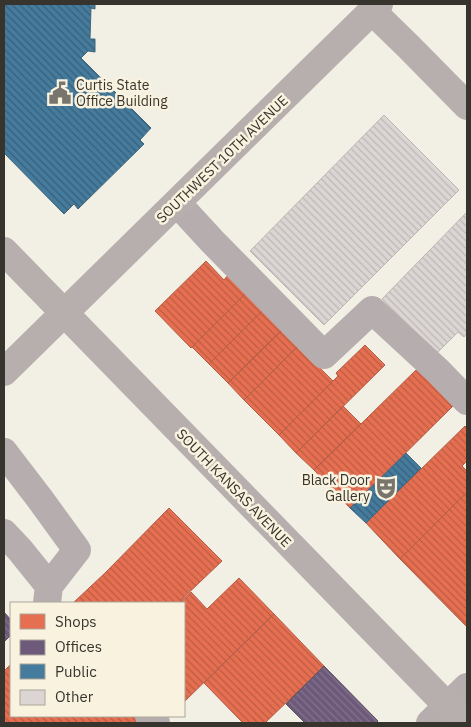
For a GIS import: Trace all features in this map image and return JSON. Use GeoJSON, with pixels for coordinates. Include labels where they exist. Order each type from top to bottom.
{"type":"FeatureCollection","features":[{"type":"Feature","properties":{"kind":"main road"},"geometry":{"type":"LineString","coordinates":[[372,6],[467,106]]}},
{"type":"Feature","properties":{"kind":"main road","name":"SOUTHWEST 10TH AVENUE"},"geometry":{"type":"LineString","coordinates":[[4,372],[372,6]]}},
{"type":"Feature","properties":{"kind":"main road","name":"SOUTH KANSAS AVENUE"},"geometry":{"type":"LineString","coordinates":[[4,252],[447,718]]}},
{"type":"Feature","properties":{"kind":"street"},"geometry":{"type":"LineString","coordinates":[[176,203],[324,355],[372,310],[438,371],[467,401]]}},
{"type":"Feature","properties":{"kind":"street"},"geometry":{"type":"LineString","coordinates":[[4,452],[77,550],[48,594],[20,550],[4,533]]}},
{"type":"Feature","properties":{"kind":"street"},"geometry":{"type":"LineString","coordinates":[[447,718],[467,687]]}},
{"type":"Feature","properties":{"kind":"building: Shops"},"geometry":{"type":"Polygon","coordinates":[[[206,261],[224,280],[228,275],[246,293],[191,348],[155,311],[206,261]]]}},
{"type":"Feature","properties":{"kind":"building: Shops"},"geometry":{"type":"Polygon","coordinates":[[[246,293],[263,310],[209,364],[192,347],[246,293]]]}},
{"type":"Feature","properties":{"kind":"building: Shops"},"geometry":{"type":"Polygon","coordinates":[[[263,310],[282,330],[228,383],[209,364],[263,310]]]}},
{"type":"Feature","properties":{"kind":"building: Shops"},"geometry":{"type":"Polygon","coordinates":[[[282,330],[298,346],[244,400],[228,383],[282,330]]]}},
{"type":"Feature","properties":{"kind":"building: Shops"},"geometry":{"type":"Polygon","coordinates":[[[365,345],[385,365],[296,453],[279,435],[338,376],[336,373],[365,345]]]}},
{"type":"Feature","properties":{"kind":"building: Shops"},"geometry":{"type":"Polygon","coordinates":[[[298,346],[333,381],[279,435],[244,400],[298,346]]]}},
{"type":"Feature","properties":{"kind":"building: Shops"},"geometry":{"type":"Polygon","coordinates":[[[418,368],[454,405],[350,508],[314,470],[418,368]]]}},
{"type":"Feature","properties":{"kind":"building: Shops"},"geometry":{"type":"Polygon","coordinates":[[[343,406],[361,424],[314,470],[296,453],[343,406]]]}},
{"type":"Feature","properties":{"kind":"building: Shops"},"geometry":{"type":"Polygon","coordinates":[[[465,426],[467,428],[467,461],[462,466],[467,471],[467,492],[400,559],[366,523],[465,426]]]}},
{"type":"Feature","properties":{"kind":"building: Shops"},"geometry":{"type":"Polygon","coordinates":[[[467,492],[467,627],[400,559],[467,492]]]}},
{"type":"Feature","properties":{"kind":"building: Shops"},"geometry":{"type":"Polygon","coordinates":[[[169,508],[222,561],[179,602],[74,602],[169,508]]]}},
{"type":"Feature","properties":{"kind":"building: Shops"},"geometry":{"type":"Polygon","coordinates":[[[239,578],[274,614],[185,701],[185,602],[180,602],[191,592],[207,609],[239,578]]]}},
{"type":"Feature","properties":{"kind":"building: Shops"},"geometry":{"type":"Polygon","coordinates":[[[274,614],[324,666],[265,723],[243,723],[204,683],[274,614]]]}},
{"type":"Feature","properties":{"kind":"building: Shops"},"geometry":{"type":"Polygon","coordinates":[[[10,665],[10,717],[136,717],[143,723],[4,723],[4,671],[10,665]]]}},
{"type":"Feature","properties":{"kind":"building: Offices"},"geometry":{"type":"Polygon","coordinates":[[[4,612],[10,619],[10,636],[4,642],[4,612]]]}},
{"type":"Feature","properties":{"kind":"building: Offices"},"geometry":{"type":"Polygon","coordinates":[[[324,666],[378,721],[376,723],[305,723],[286,704],[324,666]]]}},
{"type":"Feature","properties":{"kind":"building: Public","name":"Curtis State Office Building"},"geometry":{"type":"Polygon","coordinates":[[[4,4],[95,4],[95,9],[91,8],[90,39],[95,39],[95,52],[88,51],[81,58],[151,128],[140,140],[144,144],[78,209],[74,204],[64,214],[4,153],[4,4]]]}},
{"type":"Feature","properties":{"kind":"building: Public","name":"Black Door Gallery"},"geometry":{"type":"Polygon","coordinates":[[[406,453],[421,468],[366,523],[350,508],[406,453]]]}},
{"type":"Feature","properties":{"kind":"building: Other"},"geometry":{"type":"Polygon","coordinates":[[[384,115],[459,190],[324,325],[250,251],[384,115]]]}},
{"type":"Feature","properties":{"kind":"building: Other"},"geometry":{"type":"Polygon","coordinates":[[[467,212],[467,333],[464,337],[458,332],[437,353],[382,299],[467,212]]]}},
{"type":"Feature","properties":{"kind":"place","name":"Curtis State Office Building"},"geometry":{"type":"Point","coordinates":[60,93]}},
{"type":"Feature","properties":{"kind":"place","name":"Black Door Gallery"},"geometry":{"type":"Point","coordinates":[386,488]}}]}
